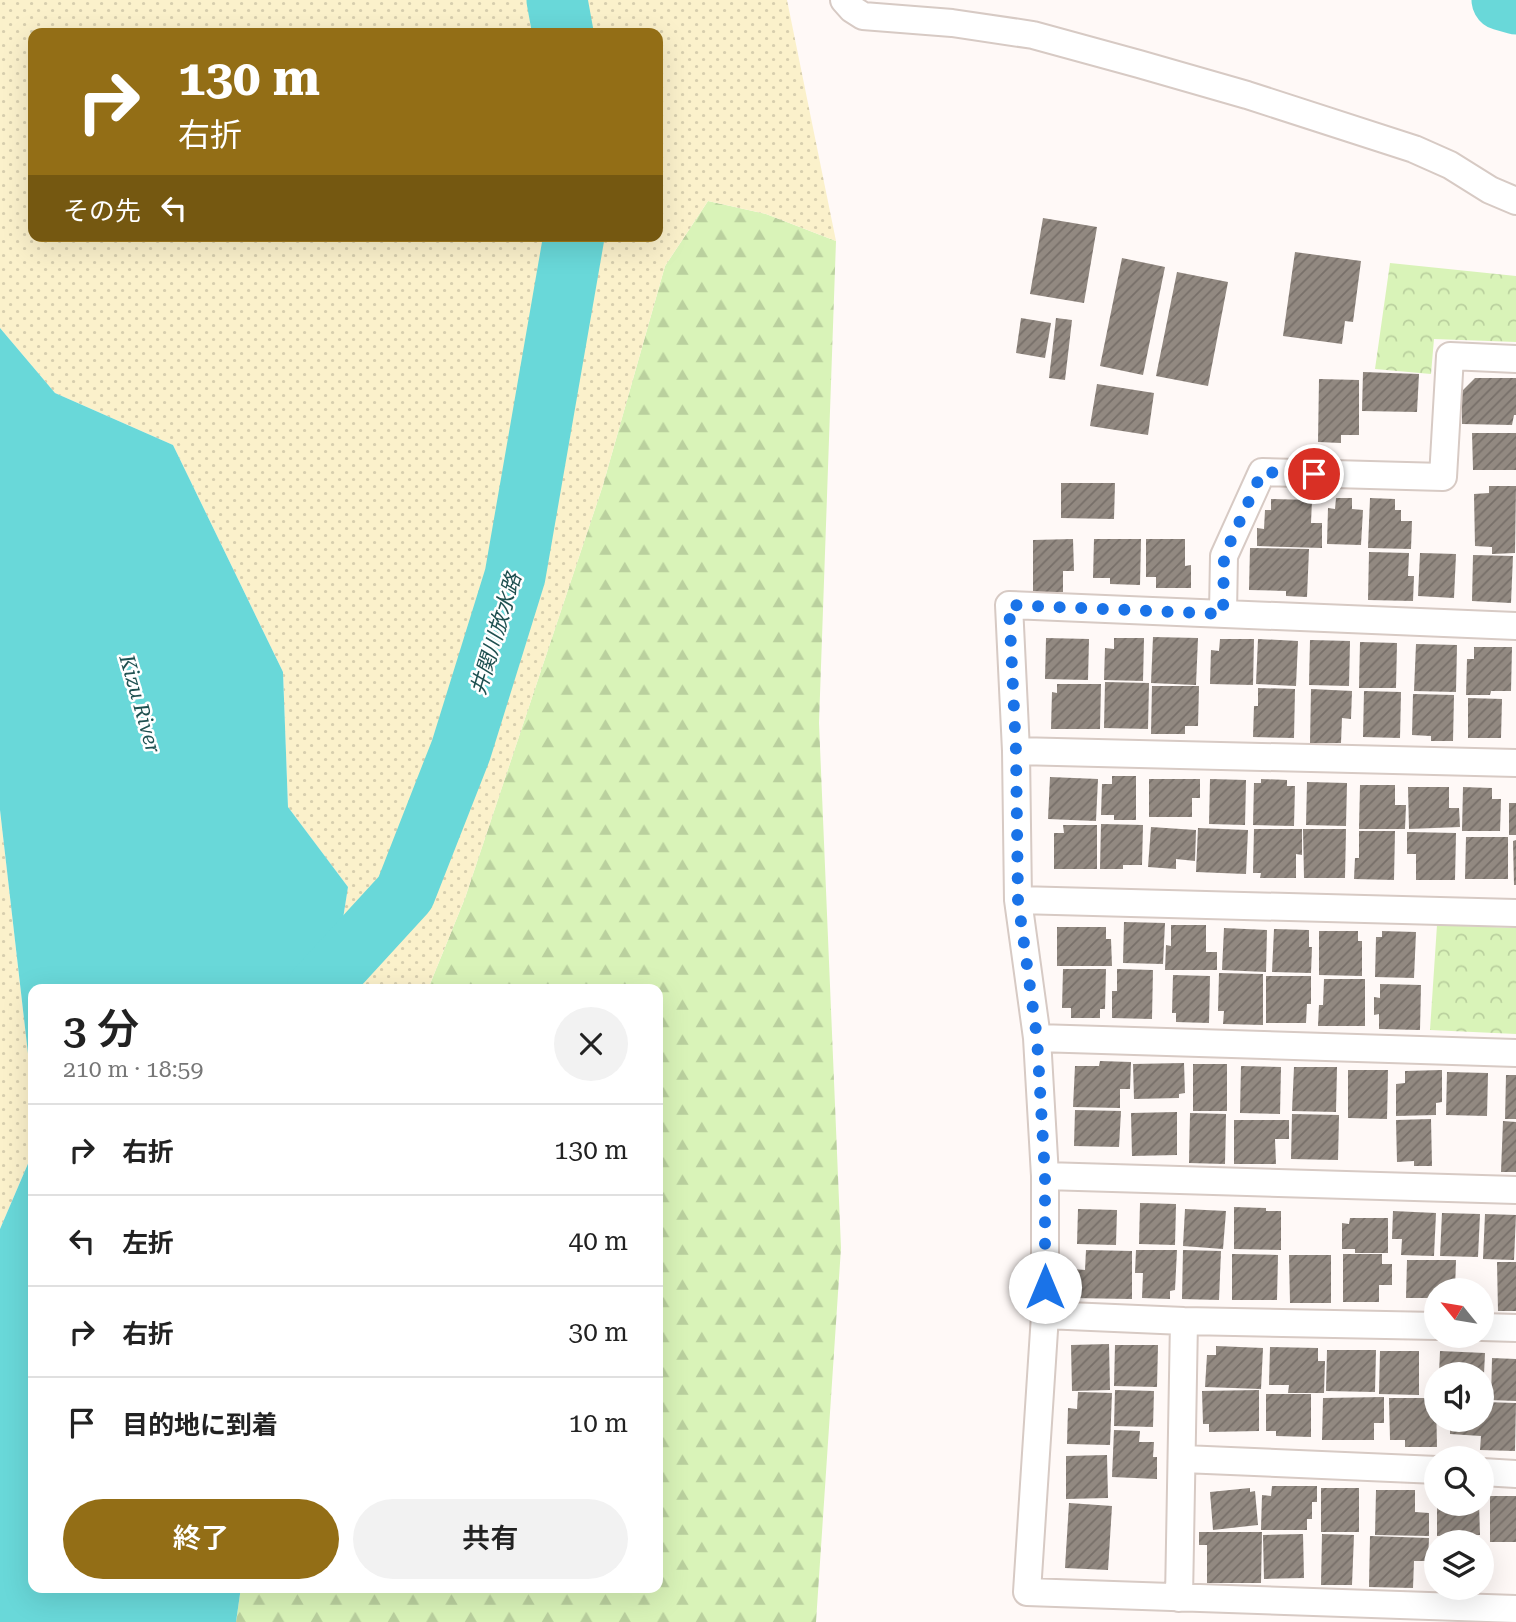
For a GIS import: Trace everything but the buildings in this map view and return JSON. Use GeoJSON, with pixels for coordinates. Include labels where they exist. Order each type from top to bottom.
{"type":"FeatureCollection","features":[{"type":"Feature","properties":{"kind":"street"},"geometry":{"type":"LineString","coordinates":[[844,0],[863,16],[952,23],[1033,35],[1233,91],[1414,149],[1516,201]]}},
{"type":"Feature","properties":{"kind":"street"},"geometry":{"type":"LineString","coordinates":[[1223,614],[1224,556],[1262,472],[1443,477],[1450,356],[1516,359]]}},
{"type":"Feature","properties":{"kind":"street"},"geometry":{"type":"LineString","coordinates":[[1516,626],[1009,605],[1016,751],[1018,900],[1037,1038],[1045,1176],[1045,1315],[1027,1592],[1516,1609]]}},
{"type":"Feature","properties":{"kind":"street"},"geometry":{"type":"LineString","coordinates":[[1016,751],[1516,763]]}},
{"type":"Feature","properties":{"kind":"street"},"geometry":{"type":"LineString","coordinates":[[1018,900],[1516,913]]}},
{"type":"Feature","properties":{"kind":"street"},"geometry":{"type":"LineString","coordinates":[[1037,1038],[1516,1053]]}},
{"type":"Feature","properties":{"kind":"street"},"geometry":{"type":"LineString","coordinates":[[1045,1176],[1516,1190]]}},
{"type":"Feature","properties":{"kind":"street"},"geometry":{"type":"LineString","coordinates":[[1045,1315],[1424,1326]]}},
{"type":"Feature","properties":{"kind":"street"},"geometry":{"type":"LineString","coordinates":[[1179,1598],[1184,1321]]}},
{"type":"Feature","properties":{"kind":"street"},"geometry":{"type":"LineString","coordinates":[[1494,1327],[1516,1328]]}},
{"type":"Feature","properties":{"kind":"street"},"geometry":{"type":"LineString","coordinates":[[1183,1459],[1424,1469]]}},
{"type":"Feature","properties":{"kind":"street"},"geometry":{"type":"LineString","coordinates":[[1494,1473],[1516,1474]]}},
{"type":"Feature","properties":{"kind":"green space"},"geometry":{"type":"Polygon","coordinates":[[[708,201],[766,214],[836,241],[819,723],[841,1248],[816,1622],[236,1622],[240,1593],[663,1593],[663,984],[430,984],[465,898],[603,485],[665,266],[708,201]]]}},
{"type":"Feature","properties":{"kind":"green space"},"geometry":{"type":"Polygon","coordinates":[[[1390,263],[1516,276],[1516,342],[1434,339],[1431,374],[1375,369],[1390,263]]]}},
{"type":"Feature","properties":{"kind":"green space"},"geometry":{"type":"Polygon","coordinates":[[[1437,925],[1516,928],[1516,1034],[1430,1030],[1437,925]]]}},
{"type":"Feature","properties":{"kind":"sand"},"geometry":{"type":"Polygon","coordinates":[[[0,0],[787,0],[836,241],[766,214],[708,201],[665,266],[603,485],[465,898],[430,984],[333,984],[348,887],[288,807],[283,672],[173,445],[55,393],[0,328],[0,0]]]}},
{"type":"Feature","properties":{"kind":"sand"},"geometry":{"type":"Polygon","coordinates":[[[0,810],[28,1054],[28,1164],[0,1229],[0,810]]]}},
{"type":"Feature","properties":{"kind":"water","name":"Kizu River"},"geometry":{"type":"Polygon","coordinates":[[[0,328],[55,393],[173,445],[283,672],[288,807],[348,887],[333,984],[28,984],[28,1054],[0,810],[0,328]]]}},
{"type":"Feature","properties":{"kind":"water"},"geometry":{"type":"Polygon","coordinates":[[[28,1164],[28,1593],[240,1593],[236,1622],[0,1622],[0,1229],[28,1164]]]}},
{"type":"Feature","properties":{"kind":"waterway","name":"井関川放水路"},"geometry":{"type":"LineString","coordinates":[[557,0],[562,28]]}},
{"type":"Feature","properties":{"kind":"waterway","name":"井関川放水路"},"geometry":{"type":"LineString","coordinates":[[1502,0],[1516,4]]}},
{"type":"Feature","properties":{"kind":"waterway","name":"井関川放水路"},"geometry":{"type":"LineString","coordinates":[[322,984],[405,893],[461,750],[515,576],[573,242]]}},
{"type":"Feature","properties":{"kind":"route"},"geometry":{"type":"LineString","coordinates":[[1045,1287],[1045,1176],[1037,1038],[1018,900],[1016,751],[1009,605],[1223,614],[1224,556],[1262,472],[1314,474]]}}]}
